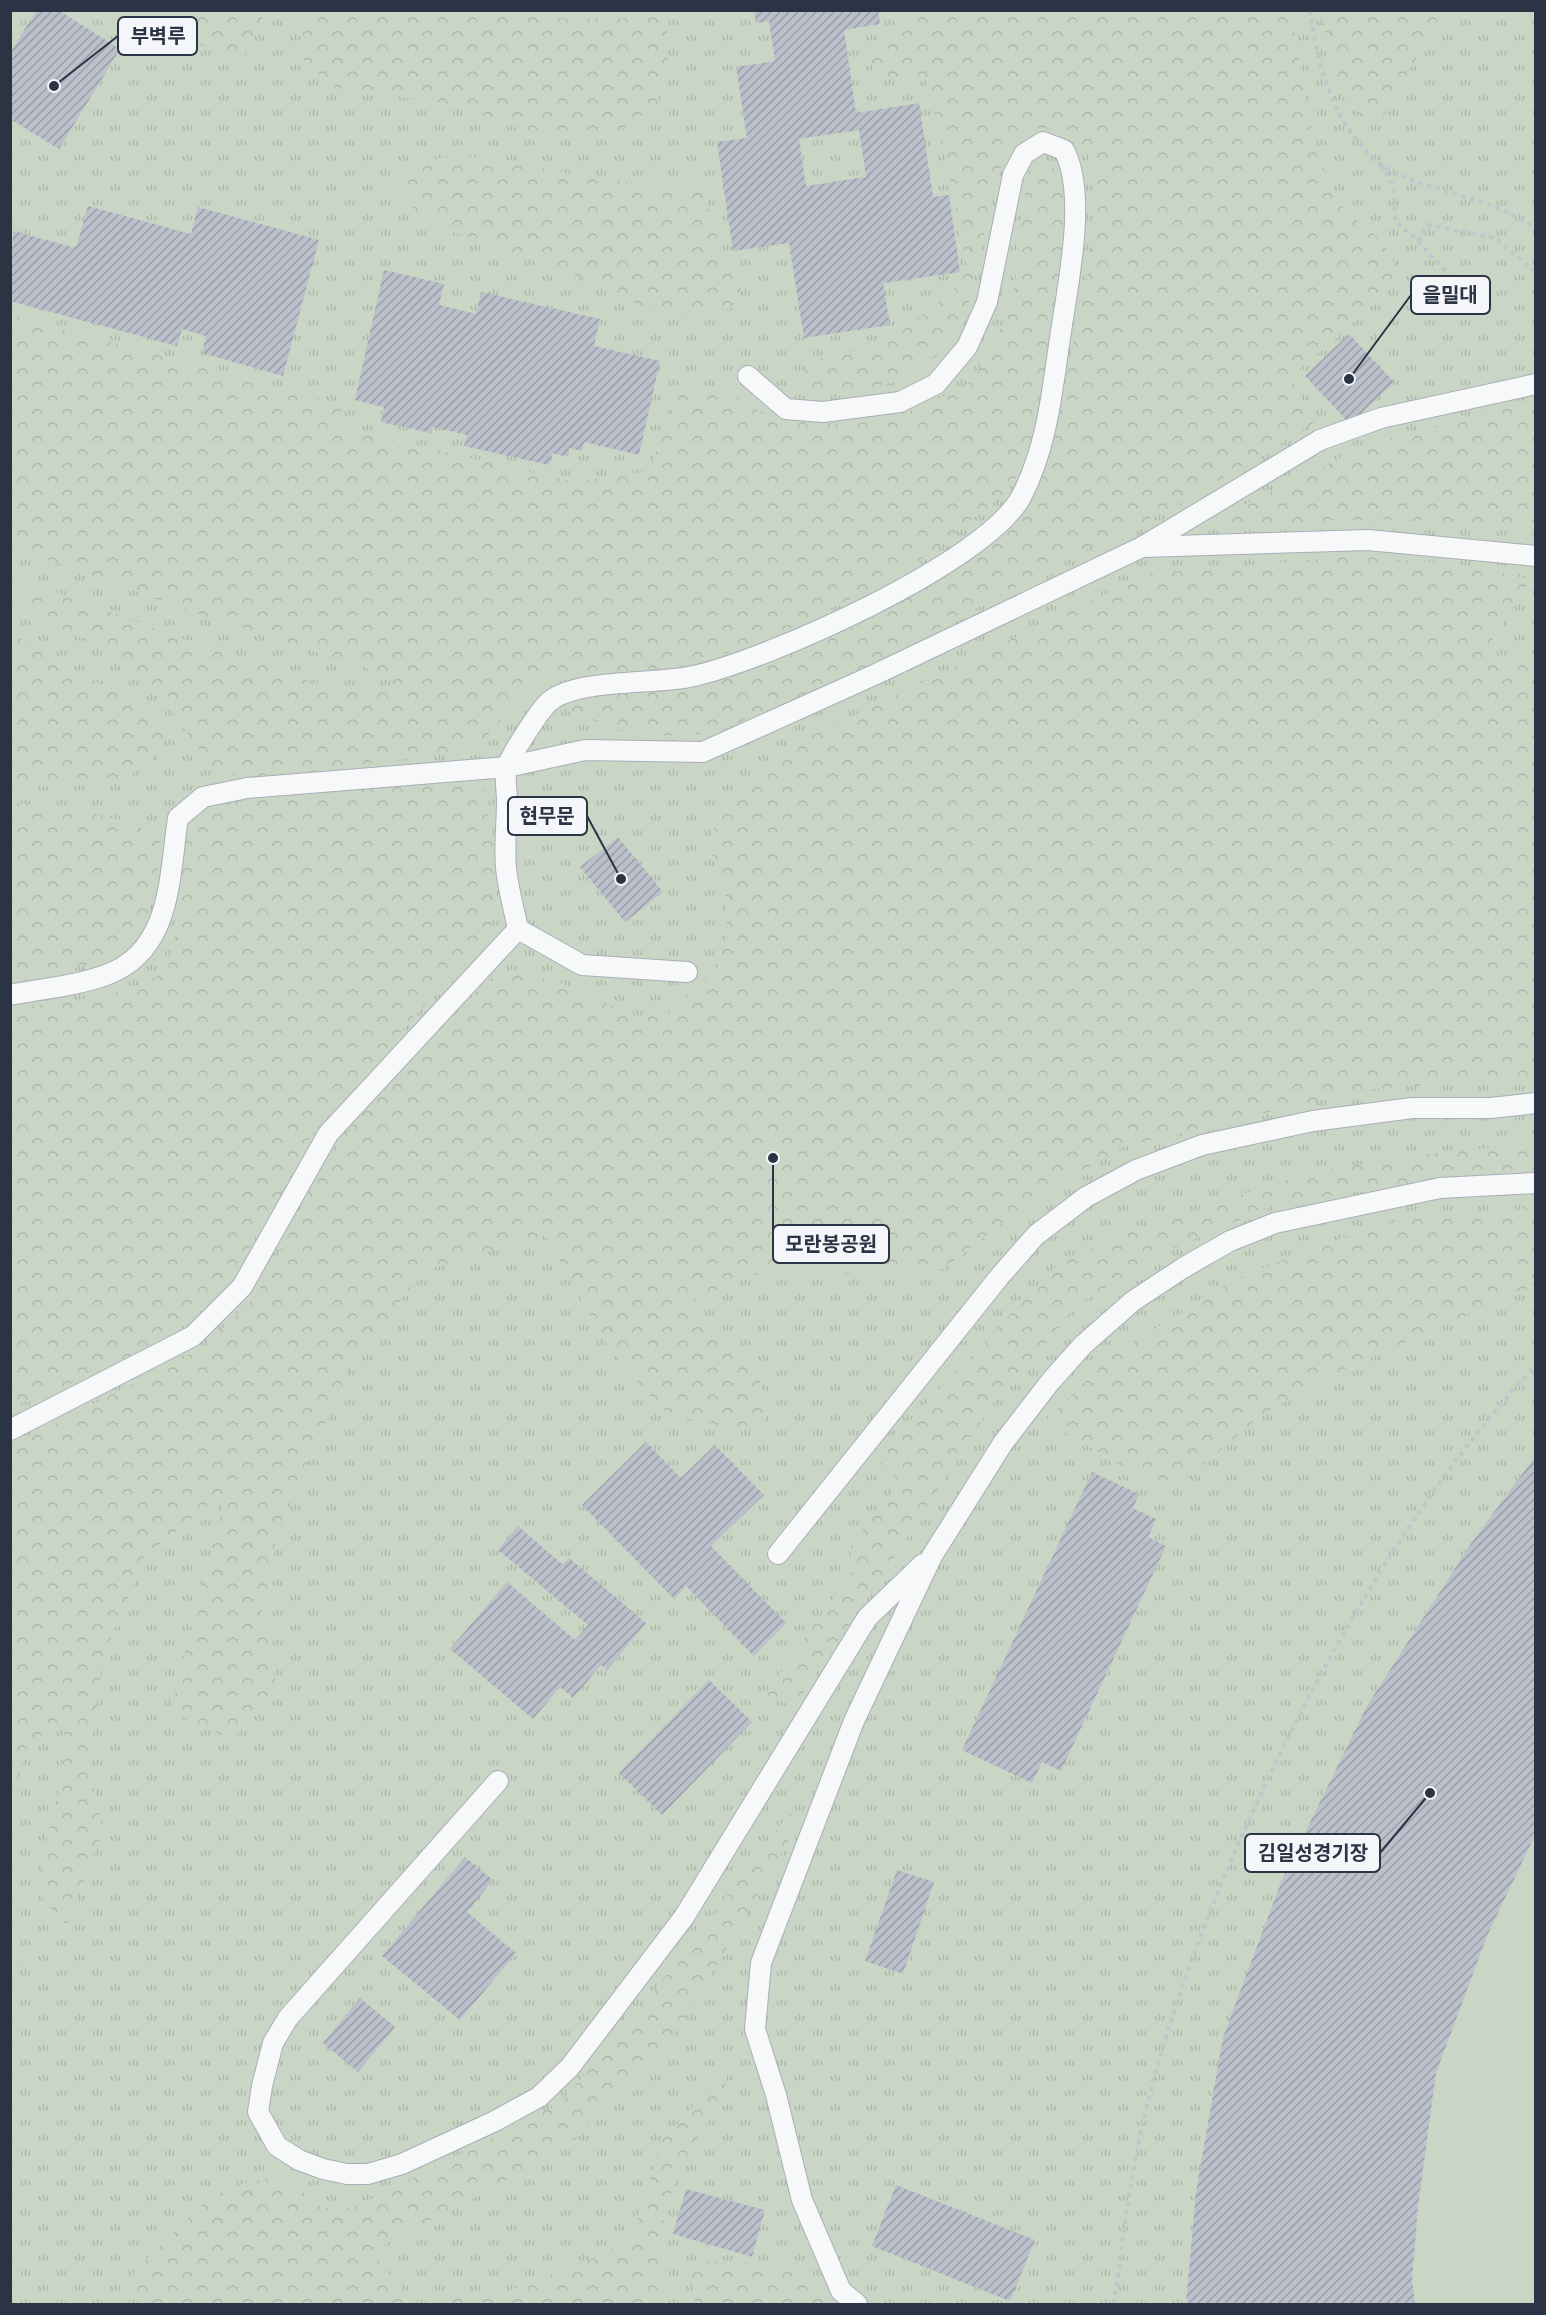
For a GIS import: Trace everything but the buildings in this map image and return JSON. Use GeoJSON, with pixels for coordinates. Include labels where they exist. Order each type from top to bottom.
{"type":"FeatureCollection","features":[{"type":"Feature","properties":{"kind":"lane"},"geometry":{"type":"LineString","coordinates":[[687,972],[582,965],[518,929],[506,868],[507,767],[539,714],[551,700],[582,689],[692,677],[778,650],[949,564],[1002,519],[1020,499],[1037,460],[1048,417],[1071,263],[1075,193],[1071,164],[1064,150],[1043,142],[1024,154],[1013,175],[987,302],[967,347],[936,384],[900,402],[823,412],[786,409],[748,376]]}},
{"type":"Feature","properties":{"kind":"lane"},"geometry":{"type":"LineString","coordinates":[[10,995],[104,976],[125,966],[146,949],[164,911],[177,818],[203,797],[247,788],[507,767],[585,750],[703,752],[874,675],[1142,547],[1320,440],[1381,418],[1536,384]]}},
{"type":"Feature","properties":{"kind":"lane"},"geometry":{"type":"LineString","coordinates":[[1142,547],[1368,540],[1536,556]]}},
{"type":"Feature","properties":{"kind":"lane"},"geometry":{"type":"LineString","coordinates":[[10,1430],[193,1336],[242,1287],[328,1134],[518,929]]}},
{"type":"Feature","properties":{"kind":"lane"},"geometry":{"type":"LineString","coordinates":[[778,1554],[1000,1276],[1036,1235],[1086,1197],[1136,1170],[1202,1145],[1312,1121],[1412,1108],[1491,1108],[1536,1103]]}},
{"type":"Feature","properties":{"kind":"lane"},"geometry":{"type":"LineString","coordinates":[[857,2304],[841,2291],[802,2200],[776,2095],[755,2029],[761,1964],[854,1720],[932,1556],[1003,1443],[1050,1382],[1083,1345],[1133,1301],[1183,1268],[1230,1241],[1275,1223],[1440,1188],[1536,1183]]}},
{"type":"Feature","properties":{"kind":"lane"},"geometry":{"type":"LineString","coordinates":[[498,1781],[288,2018],[273,2043],[258,2112],[278,2146],[299,2160],[347,2174],[368,2174],[402,2164],[493,2122],[539,2097],[563,2074],[684,1917],[867,1618],[932,1556]]}},
{"type":"Feature","properties":{"kind":"path"},"geometry":{"type":"LineString","coordinates":[[1310,10],[1325,79],[1348,132],[1381,165],[1394,188],[1395,221],[1418,241],[1446,272],[1439,295],[1426,311]]}},
{"type":"Feature","properties":{"kind":"path"},"geometry":{"type":"LineString","coordinates":[[1381,165],[1410,178],[1479,200],[1521,218],[1536,229]]}},
{"type":"Feature","properties":{"kind":"path"},"geometry":{"type":"LineString","coordinates":[[1418,241],[1428,225],[1495,238],[1536,272]]}},
{"type":"Feature","properties":{"kind":"path"},"geometry":{"type":"LineString","coordinates":[[1114,2304],[1128,2201],[1153,2083],[1185,1980],[1227,1866],[1279,1754],[1346,1629],[1420,1508],[1503,1399],[1536,1365]]}},
{"type":"Feature","properties":{"kind":"green space"},"geometry":{"type":"Polygon","coordinates":[[[1324,10],[1454,11],[1431,37],[1413,63],[1392,104],[1378,120],[1369,126],[1342,96],[1325,33],[1324,10]]]}},
{"type":"Feature","properties":{"kind":"green space"},"geometry":{"type":"Polygon","coordinates":[[[11,11],[1535,11],[1535,2304],[11,2304],[11,11]]]}},
{"type":"Feature","properties":{"kind":"green space"},"geometry":{"type":"Polygon","coordinates":[[[142,11],[266,11],[242,60],[203,45],[180,51],[130,23],[142,11]]]}},
{"type":"Feature","properties":{"kind":"green space"},"geometry":{"type":"Polygon","coordinates":[[[316,11],[504,11],[563,18],[667,17],[668,62],[657,105],[620,131],[570,139],[518,128],[450,104],[335,88],[302,59],[303,25],[316,11]]]}},
{"type":"Feature","properties":{"kind":"green space"},"geometry":{"type":"Polygon","coordinates":[[[896,11],[1291,11],[1308,111],[1321,160],[1345,210],[1382,243],[1401,280],[1290,378],[1315,422],[1176,506],[1063,561],[861,671],[714,733],[666,736],[619,730],[568,711],[564,698],[589,693],[696,686],[783,657],[956,567],[1022,512],[1038,486],[1054,439],[1090,262],[1096,179],[1086,149],[1043,127],[1010,136],[992,198],[965,320],[940,354],[901,380],[858,393],[812,395],[796,386],[799,372],[816,359],[888,343],[959,285],[967,269],[951,182],[925,77],[873,81],[870,44],[901,35],[896,11]]]}},
{"type":"Feature","properties":{"kind":"green space"},"geometry":{"type":"Polygon","coordinates":[[[445,156],[499,158],[569,174],[637,184],[702,185],[723,260],[744,270],[738,306],[697,317],[648,309],[550,264],[452,232],[415,211],[397,186],[417,166],[445,156]]]}},
{"type":"Feature","properties":{"kind":"green space"},"geometry":{"type":"Polygon","coordinates":[[[1045,165],[1060,172],[1067,193],[1062,280],[1041,418],[1028,459],[1006,493],[926,556],[883,583],[760,643],[687,666],[540,677],[482,742],[434,756],[244,778],[213,767],[163,701],[99,647],[22,609],[17,591],[42,587],[177,637],[317,683],[366,693],[393,689],[392,677],[181,608],[67,566],[11,551],[10,315],[341,405],[340,428],[575,482],[649,471],[677,395],[729,393],[759,411],[783,419],[835,424],[916,410],[971,382],[993,350],[1014,291],[1025,191],[1032,168],[1045,165]]]}},
{"type":"Feature","properties":{"kind":"green space"},"geometry":{"type":"Polygon","coordinates":[[[1535,398],[1535,532],[1495,526],[1413,520],[1331,521],[1209,527],[1229,512],[1365,446],[1535,398]]]}},
{"type":"Feature","properties":{"kind":"green space"},"geometry":{"type":"Polygon","coordinates":[[[1355,556],[1475,566],[1531,580],[1484,652],[1535,666],[1535,1076],[1364,1090],[1122,1147],[1028,1203],[944,1269],[854,1274],[764,1271],[681,1304],[706,1331],[760,1379],[766,1420],[732,1429],[666,1413],[609,1349],[545,1235],[423,1271],[350,1367],[278,1533],[262,1613],[277,1688],[233,1740],[170,1712],[226,1491],[145,1556],[103,1657],[89,1765],[103,1831],[67,1926],[35,1889],[59,1788],[67,1712],[25,1751],[11,1818],[11,1446],[203,1348],[255,1297],[322,1173],[361,1113],[488,980],[513,969],[558,982],[639,1018],[669,1013],[709,979],[727,938],[726,899],[708,842],[730,793],[791,746],[1146,574],[1355,556]]]}},
{"type":"Feature","properties":{"kind":"green space"},"geometry":{"type":"Polygon","coordinates":[[[11,633],[130,701],[165,729],[162,751],[122,782],[49,787],[11,783],[11,633]]]}},
{"type":"Feature","properties":{"kind":"green space"},"geometry":{"type":"Polygon","coordinates":[[[466,779],[482,783],[499,879],[491,928],[311,1136],[245,1256],[214,1296],[188,1323],[112,1368],[11,1407],[11,1008],[72,1001],[122,991],[160,975],[169,964],[173,950],[182,859],[195,816],[228,803],[466,779]]]}},
{"type":"Feature","properties":{"kind":"green space"},"geometry":{"type":"Polygon","coordinates":[[[11,802],[69,809],[131,822],[161,840],[151,904],[142,926],[129,942],[113,954],[75,968],[11,979],[11,802]]]}},
{"type":"Feature","properties":{"kind":"green space"},"geometry":{"type":"Polygon","coordinates":[[[1535,1144],[1535,1174],[1497,1174],[1282,1202],[1155,1256],[1079,1305],[991,1406],[909,1535],[794,1707],[765,1694],[857,1565],[848,1549],[900,1482],[874,1458],[1057,1265],[1127,1232],[1307,1173],[1415,1155],[1535,1144]]]}},
{"type":"Feature","properties":{"kind":"green space"},"geometry":{"type":"Polygon","coordinates":[[[1535,1208],[1535,1280],[1527,1289],[1352,1365],[1261,1415],[1170,1494],[1045,1421],[1115,1353],[1244,1275],[1379,1224],[1471,1212],[1535,1208]]]}},
{"type":"Feature","properties":{"kind":"green space"},"geometry":{"type":"Polygon","coordinates":[[[1535,1455],[1535,2304],[1186,2304],[1196,2192],[1223,2037],[1282,1880],[1367,1706],[1470,1545],[1535,1455]]]}},
{"type":"Feature","properties":{"kind":"green space"},"geometry":{"type":"Polygon","coordinates":[[[792,1810],[790,1837],[777,1863],[679,2029],[618,2098],[574,2140],[492,2188],[371,2252],[414,2304],[143,2304],[132,2274],[210,2197],[242,2184],[280,2175],[324,2208],[353,2208],[559,2104],[637,2013],[792,1810]]]}},
{"type":"Feature","properties":{"kind":"green space"},"geometry":{"type":"Polygon","coordinates":[[[10,1937],[22,1979],[11,1983],[10,1983],[10,1937]]]}},
{"type":"Feature","properties":{"kind":"green space"},"geometry":{"type":"Polygon","coordinates":[[[729,2065],[723,2096],[694,2145],[665,2206],[660,2267],[663,2304],[428,2304],[458,2292],[488,2299],[596,2257],[633,2238],[660,2143],[729,2065]]]}},
{"type":"Feature","properties":{"kind":"green space"},"geometry":{"type":"Polygon","coordinates":[[[690,2261],[800,2266],[824,2304],[695,2304],[690,2261]]]}},
{"type":"Feature","properties":{"kind":"place","name":"부벽루"},"geometry":{"type":"Point","coordinates":[54,86]}},
{"type":"Feature","properties":{"kind":"place","name":"을밀대"},"geometry":{"type":"Point","coordinates":[1349,379]}},
{"type":"Feature","properties":{"kind":"place","name":"현무문"},"geometry":{"type":"Point","coordinates":[621,879]}},
{"type":"Feature","properties":{"kind":"place","name":"모란봉공원"},"geometry":{"type":"Point","coordinates":[773,1158]}},
{"type":"Feature","properties":{"kind":"place","name":"김일성경기장"},"geometry":{"type":"Point","coordinates":[1430,1793]}}]}
